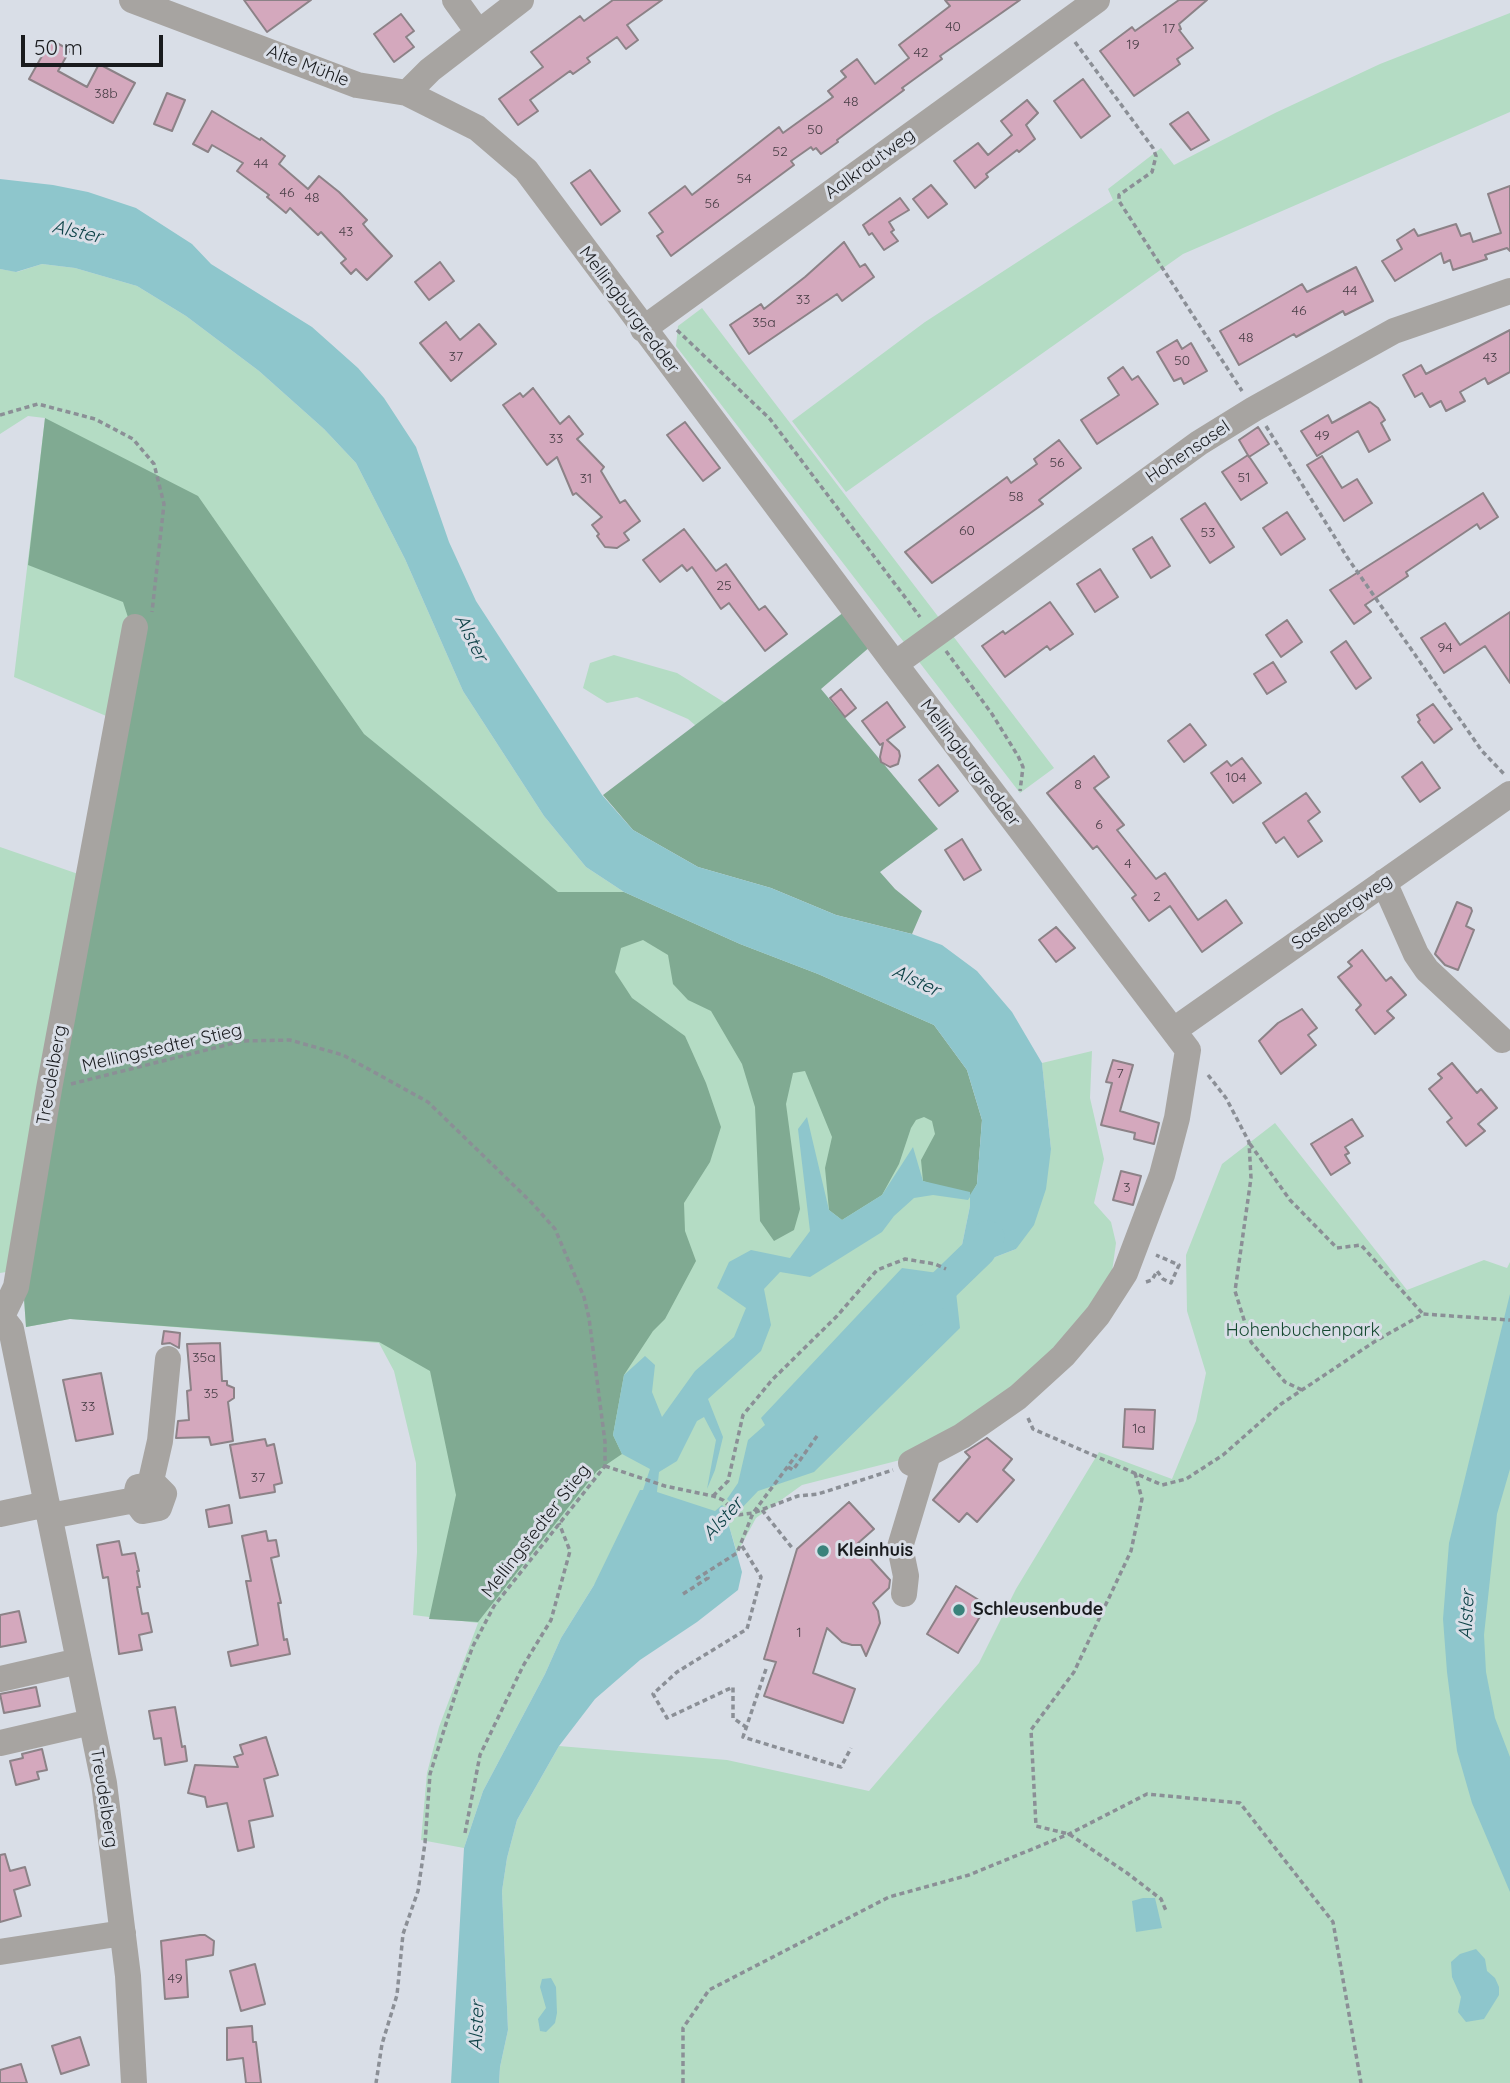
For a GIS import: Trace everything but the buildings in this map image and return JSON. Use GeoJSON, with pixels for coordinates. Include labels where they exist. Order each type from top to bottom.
{"type":"FeatureCollection","features":[{"type":"Feature","properties":{"kind":"street","name":"Alte Mühle"},"geometry":{"type":"LineString","coordinates":[[132,0],[357,85],[407,93]]}},
{"type":"Feature","properties":{"kind":"street"},"geometry":{"type":"LineString","coordinates":[[455,0],[478,32]]}},
{"type":"Feature","properties":{"kind":"street"},"geometry":{"type":"LineString","coordinates":[[407,93],[430,70],[521,0]]}},
{"type":"Feature","properties":{"kind":"street","name":"Aalkrautweg"},"geometry":{"type":"LineString","coordinates":[[651,323],[1097,0]]}},
{"type":"Feature","properties":{"kind":"street","name":"Mellingburgredder"},"geometry":{"type":"LineString","coordinates":[[407,93],[477,128],[526,170],[651,323],[895,664],[1181,1040]]}},
{"type":"Feature","properties":{"kind":"street","name":"Hohensasel"},"geometry":{"type":"LineString","coordinates":[[895,664],[1199,443],[1254,409],[1394,331],[1510,291]]}},
{"type":"Feature","properties":{"kind":"street","name":"Treudelberg"},"geometry":{"type":"LineString","coordinates":[[134,2083],[128,1976],[104,1783],[11,1329],[1,1316],[16,1287],[49,1089],[135,627]]}},
{"type":"Feature","properties":{"kind":"street","name":"Saselbergweg"},"geometry":{"type":"LineString","coordinates":[[1181,1040],[1384,882],[1510,794]]}},
{"type":"Feature","properties":{"kind":"street"},"geometry":{"type":"LineString","coordinates":[[1384,882],[1416,954],[1427,970],[1502,1040]]}},
{"type":"Feature","properties":{"kind":"street"},"geometry":{"type":"LineString","coordinates":[[904,1594],[906,1576],[900,1547],[920,1459],[962,1436],[1018,1397],[1063,1356],[1098,1314],[1125,1273],[1162,1175],[1177,1118],[1181,1040]]}},
{"type":"Feature","properties":{"kind":"street"},"geometry":{"type":"LineString","coordinates":[[0,1514],[48,1510],[142,1493],[160,1441],[168,1359]]}},
{"type":"Feature","properties":{"kind":"street"},"geometry":{"type":"LineString","coordinates":[[0,1679],[79,1661]]}},
{"type":"Feature","properties":{"kind":"street"},"geometry":{"type":"LineString","coordinates":[[0,1743],[91,1722]]}},
{"type":"Feature","properties":{"kind":"street"},"geometry":{"type":"LineString","coordinates":[[0,1952],[123,1933]]}},
{"type":"Feature","properties":{"kind":"path"},"geometry":{"type":"LineString","coordinates":[[651,323],[688,337],[770,419],[992,714],[1023,767],[1016,823]]}},
{"type":"Feature","properties":{"kind":"path"},"geometry":{"type":"LineString","coordinates":[[0,415],[38,404],[95,419],[133,439],[154,464],[163,504],[157,569],[150,622],[135,627]]}},
{"type":"Feature","properties":{"kind":"path","name":"Mellingstedter Stieg"},"geometry":{"type":"LineString","coordinates":[[49,1089],[242,1041],[290,1040],[343,1055],[428,1102],[532,1203],[555,1229],[584,1297],[605,1442],[605,1466],[494,1606],[466,1659],[430,1774],[418,1891],[403,1934],[397,1995],[382,2044],[376,2083]]}},
{"type":"Feature","properties":{"kind":"path"},"geometry":{"type":"LineString","coordinates":[[1181,1040],[1227,1098],[1249,1142],[1290,1200],[1337,1248],[1361,1245],[1423,1314]]}},
{"type":"Feature","properties":{"kind":"path"},"geometry":{"type":"LineString","coordinates":[[1249,1142],[1251,1178],[1235,1291],[1251,1342],[1285,1382],[1302,1390]]}},
{"type":"Feature","properties":{"kind":"path"},"geometry":{"type":"LineString","coordinates":[[1136,1247],[1179,1265],[1171,1283],[1163,1279],[1157,1271]]}},
{"type":"Feature","properties":{"kind":"path"},"geometry":{"type":"LineString","coordinates":[[713,1496],[728,1481],[743,1415],[772,1380],[837,1316],[877,1270],[905,1259],[935,1264],[946,1269]]}},
{"type":"Feature","properties":{"kind":"path"},"geometry":{"type":"LineString","coordinates":[[1032,1429],[1162,1485],[1186,1479],[1223,1455],[1281,1404],[1374,1342],[1423,1314],[1510,1320]]}},
{"type":"Feature","properties":{"kind":"path"},"geometry":{"type":"LineString","coordinates":[[788,1467],[793,1470],[817,1436]]}},
{"type":"Feature","properties":{"kind":"path"},"geometry":{"type":"LineString","coordinates":[[696,1579],[737,1553],[753,1513],[797,1454]]}},
{"type":"Feature","properties":{"kind":"path"},"geometry":{"type":"LineString","coordinates":[[605,1466],[642,1480],[713,1496],[723,1500],[738,1515],[753,1513],[798,1496],[837,1488],[920,1459]]}},
{"type":"Feature","properties":{"kind":"path"},"geometry":{"type":"LineString","coordinates":[[1134,1472],[1142,1499],[1131,1551],[1074,1672],[1031,1730],[1037,1826],[1069,1834],[1161,1899],[1167,1913]]}},
{"type":"Feature","properties":{"kind":"path"},"geometry":{"type":"LineString","coordinates":[[762,1510],[793,1549]]}},
{"type":"Feature","properties":{"kind":"path"},"geometry":{"type":"LineString","coordinates":[[465,1833],[480,1755],[523,1666],[551,1620],[570,1551],[559,1523]]}},
{"type":"Feature","properties":{"kind":"path"},"geometry":{"type":"LineString","coordinates":[[742,1546],[761,1577],[747,1629],[677,1672],[653,1694],[667,1718],[733,1687],[733,1718],[746,1727]]}},
{"type":"Feature","properties":{"kind":"path"},"geometry":{"type":"LineString","coordinates":[[683,1594],[708,1578],[705,1573]]}},
{"type":"Feature","properties":{"kind":"path"},"geometry":{"type":"LineString","coordinates":[[765,1669],[743,1737],[841,1767],[851,1748]]}},
{"type":"Feature","properties":{"kind":"path"},"geometry":{"type":"LineString","coordinates":[[683,2083],[683,2028],[709,1990],[889,1897],[969,1875],[1069,1834],[1147,1794],[1240,1803],[1333,1922],[1361,2083]]}},
{"type":"Feature","properties":{"kind":"green space"},"geometry":{"type":"Polygon","coordinates":[[[1510,13],[1510,112],[1183,254],[846,492],[792,421],[925,322],[1113,200],[1108,189],[1161,148],[1174,165],[1275,113],[1380,64],[1510,13]]]}},
{"type":"Feature","properties":{"kind":"green space"},"geometry":{"type":"Polygon","coordinates":[[[42,264],[75,268],[137,286],[186,316],[259,371],[324,429],[356,463],[405,559],[463,691],[544,816],[586,867],[624,892],[934,1025],[977,1184],[970,1196],[961,1250],[952,1266],[985,1261],[1016,1249],[1051,1149],[1042,1063],[1092,1051],[1090,1098],[1104,1159],[1094,1203],[1111,1222],[1116,1243],[1112,1272],[1073,1337],[1001,1400],[916,1456],[802,1485],[756,1518],[737,1553],[728,1522],[594,1585],[561,1638],[483,1791],[464,1848],[421,1840],[427,1773],[439,1727],[478,1623],[413,1615],[417,1552],[416,1463],[394,1371],[379,1343],[70,1319],[26,1327],[23,1284],[6,1272],[0,1273],[0,847],[84,876],[111,718],[14,677],[45,418],[28,416],[0,434],[0,269],[17,272],[42,264]]]}},
{"type":"Feature","properties":{"kind":"green space"},"geometry":{"type":"Polygon","coordinates":[[[702,308],[1054,768],[1020,793],[676,346],[678,326],[702,308]]]}},
{"type":"Feature","properties":{"kind":"green space"},"geometry":{"type":"Polygon","coordinates":[[[45,418],[198,496],[364,734],[558,892],[624,892],[740,944],[818,974],[934,1025],[967,1070],[982,1120],[977,1184],[970,1197],[923,1181],[921,1160],[935,1134],[932,1121],[924,1117],[916,1120],[911,1128],[899,1164],[882,1195],[842,1220],[829,1210],[825,1168],[832,1137],[805,1071],[793,1073],[786,1104],[800,1209],[794,1230],[774,1241],[760,1221],[755,1107],[742,1064],[711,1011],[688,1000],[673,984],[668,955],[643,940],[621,948],[615,972],[632,998],[685,1036],[706,1083],[721,1127],[710,1162],[684,1203],[685,1231],[696,1261],[665,1319],[653,1331],[624,1375],[613,1435],[622,1454],[597,1471],[478,1622],[429,1619],[456,1495],[430,1371],[379,1342],[70,1319],[26,1327],[23,1284],[136,642],[123,602],[28,565],[45,418]]]}},
{"type":"Feature","properties":{"kind":"green space"},"geometry":{"type":"Polygon","coordinates":[[[844,612],[871,646],[821,689],[938,829],[880,872],[895,889],[922,911],[912,934],[836,915],[771,888],[698,867],[633,830],[603,795],[844,612]]]}},
{"type":"Feature","properties":{"kind":"green space"},"geometry":{"type":"Polygon","coordinates":[[[614,655],[677,673],[743,714],[724,750],[688,719],[637,697],[607,703],[583,688],[590,663],[614,655]]]}},
{"type":"Feature","properties":{"kind":"green space","name":"Hohenbuchenpark"},"geometry":{"type":"Polygon","coordinates":[[[1275,1123],[1407,1290],[1484,1260],[1507,1268],[1510,1262],[1510,2083],[499,2083],[508,2030],[502,1891],[507,1858],[517,1820],[559,1746],[727,1760],[869,1791],[979,1663],[1016,1589],[1099,1452],[1172,1479],[1196,1421],[1206,1373],[1187,1311],[1186,1255],[1222,1164],[1275,1123]]]}},
{"type":"Feature","properties":{"kind":"water"},"geometry":{"type":"Polygon","coordinates":[[[0,179],[88,192],[136,208],[192,244],[211,264],[312,327],[358,368],[384,398],[416,447],[449,542],[476,601],[602,795],[633,830],[698,867],[771,888],[836,915],[912,934],[942,945],[977,971],[1012,1012],[1042,1063],[1051,1149],[1046,1189],[1034,1225],[1016,1249],[985,1261],[964,1277],[952,1266],[961,1250],[970,1197],[968,1200],[933,1195],[914,1198],[894,1216],[882,1232],[810,1277],[780,1272],[764,1289],[771,1325],[761,1351],[708,1399],[723,1437],[707,1489],[716,1440],[704,1417],[697,1421],[677,1461],[659,1472],[657,1492],[715,1511],[722,1505],[734,1516],[728,1522],[742,1572],[738,1590],[697,1622],[640,1660],[595,1699],[559,1746],[517,1820],[502,1891],[508,2030],[499,2083],[451,2083],[464,1848],[483,1791],[561,1638],[594,1585],[640,1490],[643,1490],[650,1469],[622,1454],[613,1435],[624,1375],[645,1356],[655,1365],[652,1392],[662,1417],[695,1371],[734,1337],[746,1308],[717,1288],[729,1262],[751,1250],[790,1258],[810,1231],[798,1129],[807,1117],[829,1210],[842,1220],[882,1195],[913,1147],[923,1181],[970,1192],[970,1195],[977,1184],[982,1120],[967,1070],[934,1025],[624,892],[586,867],[544,816],[463,691],[405,559],[356,463],[324,429],[259,371],[186,316],[137,286],[75,268],[42,264],[16,272],[0,269],[0,179]]]}},
{"type":"Feature","properties":{"kind":"water"},"geometry":{"type":"Polygon","coordinates":[[[902,1268],[945,1274],[955,1283],[960,1328],[814,1472],[758,1491],[739,1511],[727,1499],[738,1483],[748,1440],[765,1425],[761,1418],[902,1268]]]}},
{"type":"Feature","properties":{"kind":"water"},"geometry":{"type":"Polygon","coordinates":[[[1510,1294],[1510,1469],[1497,1514],[1484,1635],[1486,1672],[1495,1718],[1510,1757],[1510,1892],[1472,1803],[1457,1751],[1443,1619],[1449,1543],[1510,1294]]]}},
{"type":"Feature","properties":{"kind":"water"},"geometry":{"type":"Polygon","coordinates":[[[1155,1898],[1162,1928],[1136,1932],[1132,1901],[1155,1898]]]}},
{"type":"Feature","properties":{"kind":"water"},"geometry":{"type":"Polygon","coordinates":[[[1476,1949],[1485,1959],[1487,1971],[1495,1978],[1499,1995],[1484,2019],[1466,2022],[1458,2012],[1461,1997],[1452,1977],[1451,1962],[1460,1954],[1476,1949]]]}},
{"type":"Feature","properties":{"kind":"water"},"geometry":{"type":"Polygon","coordinates":[[[551,1978],[556,1987],[557,2013],[555,2023],[546,2032],[540,2031],[538,2019],[546,2008],[540,1987],[542,1979],[551,1978]]]}},
{"type":"Feature","properties":{"kind":"waterway","name":"Alster"},"geometry":{"type":"LineString","coordinates":[[919,1309],[979,1251],[988,1237]]}},
{"type":"Feature","properties":{"kind":"place","name":"Kleinhuis"},"geometry":{"type":"Point","coordinates":[823,1551]}},
{"type":"Feature","properties":{"kind":"place","name":"Schleusenbude"},"geometry":{"type":"Point","coordinates":[959,1610]}}]}
